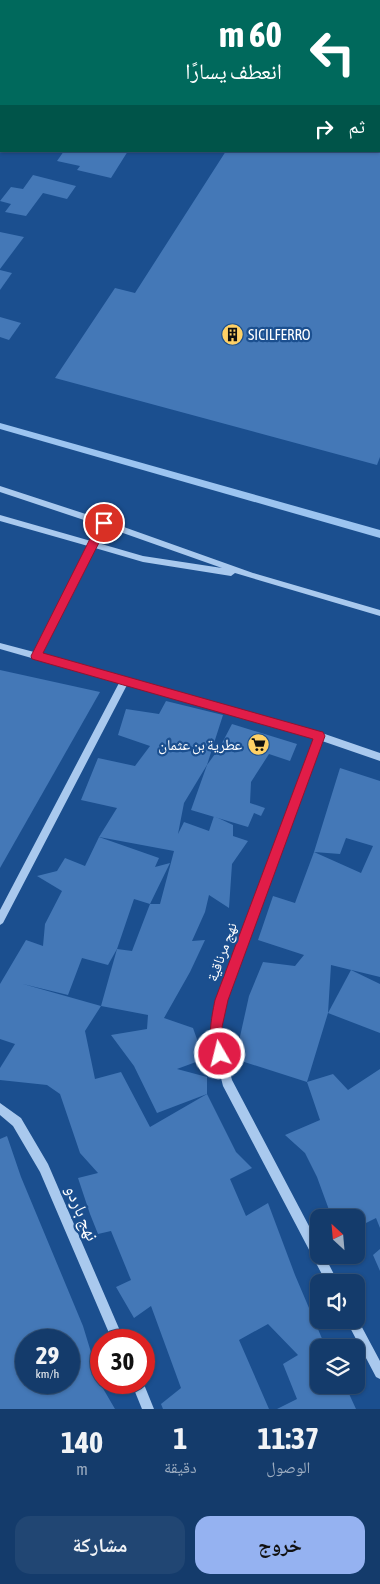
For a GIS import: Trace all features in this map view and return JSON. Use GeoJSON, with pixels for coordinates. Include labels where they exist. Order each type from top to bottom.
{"type":"FeatureCollection","features":[{"type":"Feature","properties":{"kind":"street"},"geometry":{"type":"LineString","coordinates":[[0,490],[104,523],[251,576],[380,613]]}},
{"type":"Feature","properties":{"kind":"street"},"geometry":{"type":"LineString","coordinates":[[0,518],[143,559],[251,576]]}},
{"type":"Feature","properties":{"kind":"street"},"geometry":{"type":"LineString","coordinates":[[36,656],[104,523]]}},
{"type":"Feature","properties":{"kind":"street"},"geometry":{"type":"LineString","coordinates":[[0,646],[319,736],[380,756]]}},
{"type":"Feature","properties":{"kind":"street"},"geometry":{"type":"LineString","coordinates":[[0,920],[125,681]]}},
{"type":"Feature","properties":{"kind":"street","name":"نهج مرناقية"},"geometry":{"type":"LineString","coordinates":[[319,736],[222,1000],[216,1027],[227,1082],[328,1274]]}},
{"type":"Feature","properties":{"kind":"street","name":"نهج باردو"},"geometry":{"type":"LineString","coordinates":[[0,1108],[17,1122],[44,1168],[113,1329]]}},
{"type":"Feature","properties":{"kind":"street"},"geometry":{"type":"LineString","coordinates":[[357,1329],[380,1373]]}},
{"type":"Feature","properties":{"kind":"street"},"geometry":{"type":"LineString","coordinates":[[142,1394],[148,1409]]}},
{"type":"Feature","properties":{"kind":"building"},"geometry":{"type":"Polygon","coordinates":[[[63,152],[127,152],[111,178],[77,170],[80,166],[57,161],[63,152]]]}},
{"type":"Feature","properties":{"kind":"building","name":"SICILFERRO"},"geometry":{"type":"Polygon","coordinates":[[[225,152],[380,153],[380,457],[377,465],[55,378],[115,288],[135,293],[225,152]]]}},
{"type":"Feature","properties":{"kind":"building"},"geometry":{"type":"Polygon","coordinates":[[[33,175],[76,186],[67,199],[43,193],[26,216],[5,212],[11,204],[0,201],[11,187],[23,189],[33,175]]]}},
{"type":"Feature","properties":{"kind":"building"},"geometry":{"type":"Polygon","coordinates":[[[0,232],[24,237],[0,269],[0,232]]]}},
{"type":"Feature","properties":{"kind":"building"},"geometry":{"type":"Polygon","coordinates":[[[0,270],[12,273],[0,290],[0,270]]]}},
{"type":"Feature","properties":{"kind":"building"},"geometry":{"type":"Polygon","coordinates":[[[0,317],[21,323],[9,340],[0,337],[0,317]]]}},
{"type":"Feature","properties":{"kind":"building"},"geometry":{"type":"Polygon","coordinates":[[[0,670],[100,692],[0,868],[0,670]]]}},
{"type":"Feature","properties":{"kind":"building"},"geometry":{"type":"Polygon","coordinates":[[[166,701],[223,715],[207,765],[184,803],[178,834],[184,822],[209,831],[214,816],[233,825],[233,836],[248,841],[232,864],[229,908],[209,895],[205,912],[192,941],[205,940],[190,972],[164,1018],[193,1028],[204,1059],[177,1069],[207,1077],[207,1094],[157,1113],[134,1066],[111,1035],[147,1029],[148,1015],[101,1006],[117,949],[132,951],[150,904],[160,904],[174,851],[99,837],[117,808],[81,800],[98,758],[135,766],[150,746],[118,735],[126,709],[159,714],[166,701]]]}},
{"type":"Feature","properties":{"kind":"building"},"geometry":{"type":"Polygon","coordinates":[[[232,724],[297,744],[290,761],[269,754],[251,782],[250,803],[265,808],[261,816],[254,813],[248,827],[191,810],[207,765],[220,747],[232,724]]]}},
{"type":"Feature","properties":{"kind":"building"},"geometry":{"type":"Polygon","coordinates":[[[340,768],[380,781],[380,977],[331,965],[328,1013],[307,1082],[235,1059],[249,996],[263,962],[295,966],[304,955],[258,940],[273,896],[295,903],[314,852],[340,768]],[[346,838],[340,854],[314,852],[361,873],[373,846],[346,838]]]}},
{"type":"Feature","properties":{"kind":"building"},"geometry":{"type":"Polygon","coordinates":[[[99,837],[159,858],[155,867],[170,863],[150,904],[134,899],[117,949],[108,965],[82,958],[68,995],[23,984],[101,1006],[85,1031],[95,1079],[121,1072],[150,1127],[207,1094],[236,1152],[252,1168],[230,1179],[246,1216],[268,1203],[310,1310],[310,1329],[318,1329],[322,1339],[310,1339],[310,1394],[349,1394],[356,1409],[277,1409],[297,1399],[283,1364],[298,1355],[268,1324],[239,1340],[269,1409],[163,1409],[161,1404],[181,1388],[151,1306],[134,1318],[116,1287],[131,1280],[111,1231],[98,1234],[90,1214],[78,1178],[98,1173],[80,1153],[60,1094],[47,1085],[0,1080],[0,1068],[15,1044],[0,1039],[0,984],[26,940],[43,946],[45,924],[62,891],[37,876],[57,871],[65,858],[85,866],[99,837]]]}},
{"type":"Feature","properties":{"kind":"building"},"geometry":{"type":"Polygon","coordinates":[[[351,970],[380,984],[380,1033],[328,1013],[351,970]]]}},
{"type":"Feature","properties":{"kind":"building"},"geometry":{"type":"Polygon","coordinates":[[[380,1069],[380,1228],[376,1218],[365,1224],[365,1209],[329,1209],[317,1177],[305,1153],[285,1135],[320,1120],[307,1082],[333,1074],[348,1090],[380,1069]]]}},
{"type":"Feature","properties":{"kind":"building"},"geometry":{"type":"Polygon","coordinates":[[[7,1136],[21,1177],[83,1326],[90,1349],[90,1394],[106,1394],[115,1409],[0,1409],[0,1139],[7,1136]]]}},
{"type":"Feature","properties":{"kind":"building"},"geometry":{"type":"Polygon","coordinates":[[[380,1249],[380,1271],[373,1255],[380,1249]]]}},
{"type":"Feature","properties":{"kind":"waterway"},"geometry":{"type":"LineString","coordinates":[[0,426],[380,534]]}},
{"type":"Feature","properties":{"kind":"place","name":"SICILFERRO"},"geometry":{"type":"Point","coordinates":[232,335]}},
{"type":"Feature","properties":{"kind":"place","name":"عطرية بن عثمان"},"geometry":{"type":"Point","coordinates":[258,745]}},
{"type":"Feature","properties":{"kind":"route"},"geometry":{"type":"LineString","coordinates":[[104,523],[36,656],[319,736],[222,1000],[216,1027],[220,1054]]}}]}
